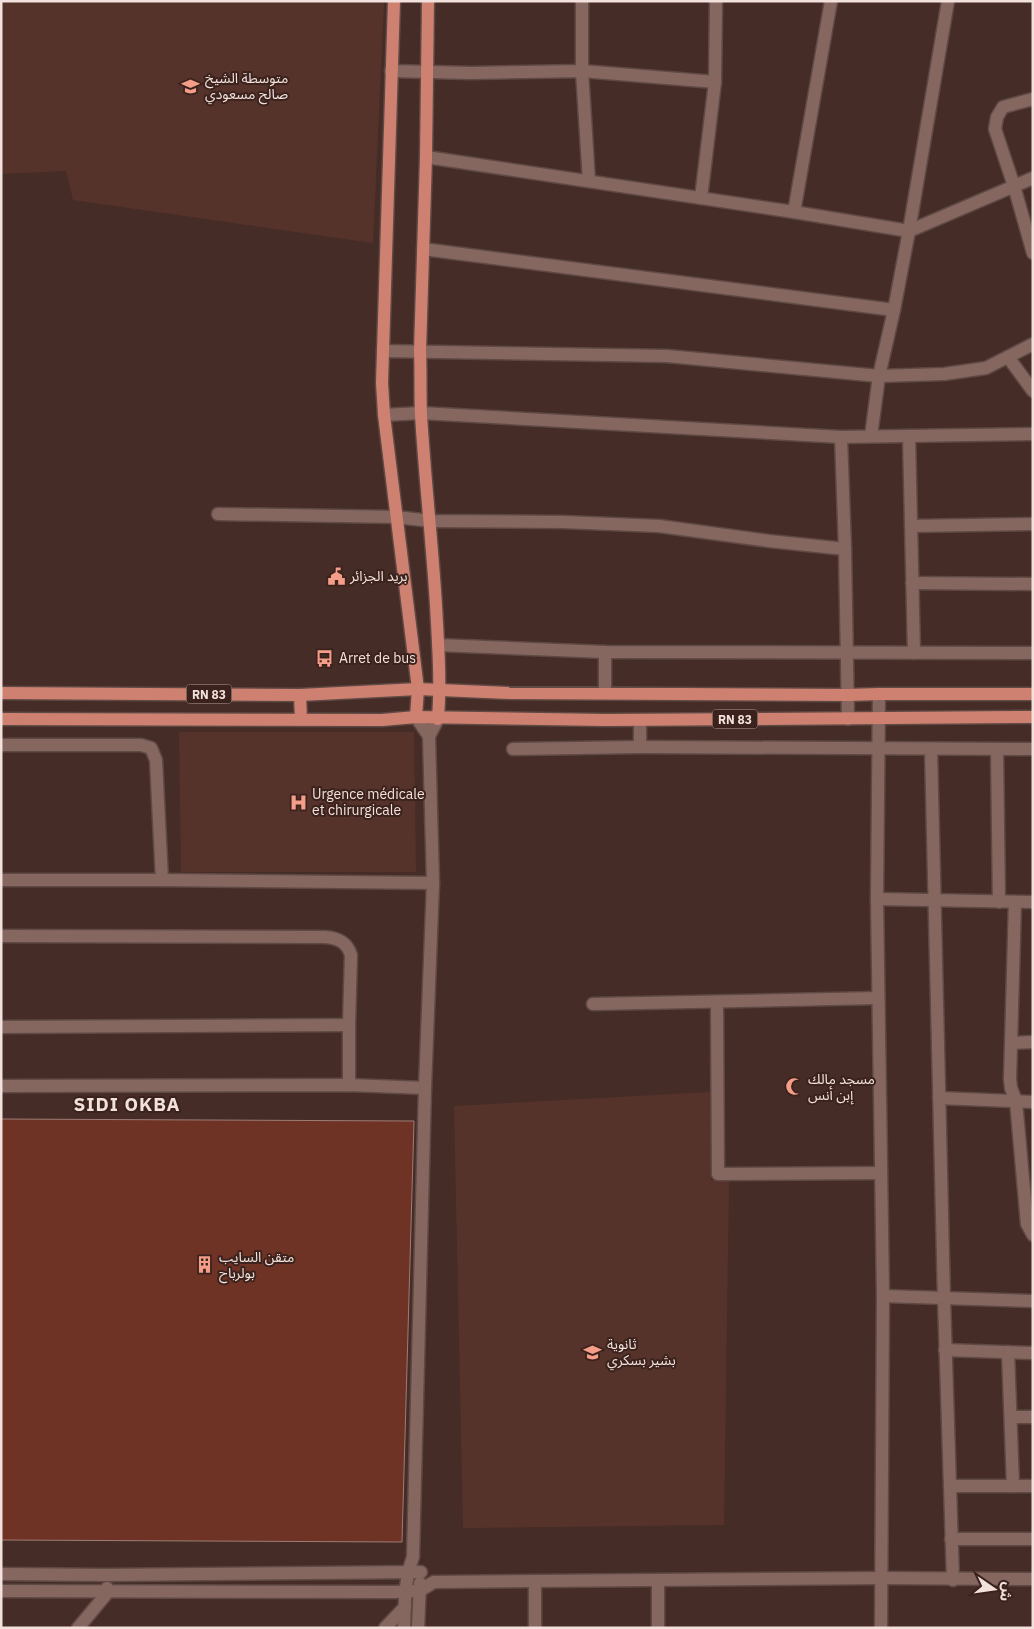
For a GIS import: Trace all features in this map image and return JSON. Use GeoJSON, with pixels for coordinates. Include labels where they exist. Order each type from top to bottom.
{"type":"FeatureCollection","features":[{"type":"Feature","properties":{"kind":"main road"},"geometry":{"type":"LineString","coordinates":[[394,1],[382,382],[384,416],[418,689],[416,717]]}},
{"type":"Feature","properties":{"kind":"main road"},"geometry":{"type":"LineString","coordinates":[[428,1],[426,157],[420,351],[422,380],[421,413],[431,521],[438,645],[440,690],[438,719]]}},
{"type":"Feature","properties":{"kind":"main road","name":"RN 83"},"geometry":{"type":"LineString","coordinates":[[1,693],[300,695],[418,689],[509,694],[1033,694]]}},
{"type":"Feature","properties":{"kind":"main road"},"geometry":{"type":"LineString","coordinates":[[300,695],[301,719]]}},
{"type":"Feature","properties":{"kind":"main road","name":"RN 83"},"geometry":{"type":"LineString","coordinates":[[1,719],[382,720],[416,717],[438,719],[640,720],[1033,717]]}},
{"type":"Feature","properties":{"kind":"street"},"geometry":{"type":"LineString","coordinates":[[582,1],[582,71],[589,181]]}},
{"type":"Feature","properties":{"kind":"street"},"geometry":{"type":"LineString","coordinates":[[701,198],[715,82],[716,1]]}},
{"type":"Feature","properties":{"kind":"street"},"geometry":{"type":"LineString","coordinates":[[794,212],[831,1]]}},
{"type":"Feature","properties":{"kind":"street"},"geometry":{"type":"LineString","coordinates":[[871,436],[879,376],[909,231],[948,1]]}},
{"type":"Feature","properties":{"kind":"street"},"geometry":{"type":"LineString","coordinates":[[391,71],[427,73],[582,71],[715,82]]}},
{"type":"Feature","properties":{"kind":"street"},"geometry":{"type":"LineString","coordinates":[[1033,99],[1003,108],[997,117],[995,129],[1033,253]]}},
{"type":"Feature","properties":{"kind":"street"},"geometry":{"type":"LineString","coordinates":[[426,157],[909,231],[1033,178]]}},
{"type":"Feature","properties":{"kind":"street"},"geometry":{"type":"LineString","coordinates":[[423,249],[894,310]]}},
{"type":"Feature","properties":{"kind":"street"},"geometry":{"type":"LineString","coordinates":[[383,351],[667,356],[879,376],[944,374],[986,368],[1033,344]]}},
{"type":"Feature","properties":{"kind":"street"},"geometry":{"type":"LineString","coordinates":[[1008,357],[1033,391]]}},
{"type":"Feature","properties":{"kind":"street"},"geometry":{"type":"LineString","coordinates":[[384,416],[421,413],[841,437],[1033,434]]}},
{"type":"Feature","properties":{"kind":"street"},"geometry":{"type":"LineString","coordinates":[[909,436],[914,653]]}},
{"type":"Feature","properties":{"kind":"street"},"geometry":{"type":"LineString","coordinates":[[841,437],[848,719]]}},
{"type":"Feature","properties":{"kind":"street"},"geometry":{"type":"LineString","coordinates":[[218,514],[396,517],[431,521],[563,522],[659,526],[845,549]]}},
{"type":"Feature","properties":{"kind":"street"},"geometry":{"type":"LineString","coordinates":[[911,526],[1033,524]]}},
{"type":"Feature","properties":{"kind":"street"},"geometry":{"type":"LineString","coordinates":[[912,583],[1033,584]]}},
{"type":"Feature","properties":{"kind":"street"},"geometry":{"type":"LineString","coordinates":[[438,645],[605,652],[1033,653]]}},
{"type":"Feature","properties":{"kind":"street"},"geometry":{"type":"LineString","coordinates":[[605,652],[605,693]]}},
{"type":"Feature","properties":{"kind":"street"},"geometry":{"type":"LineString","coordinates":[[879,694],[877,899],[883,1296],[881,1628]]}},
{"type":"Feature","properties":{"kind":"street"},"geometry":{"type":"LineString","coordinates":[[416,717],[429,736]]}},
{"type":"Feature","properties":{"kind":"street"},"geometry":{"type":"LineString","coordinates":[[404,1628],[407,1573],[413,1558],[425,1088],[433,884],[429,736],[438,719]]}},
{"type":"Feature","properties":{"kind":"street"},"geometry":{"type":"LineString","coordinates":[[640,720],[640,747]]}},
{"type":"Feature","properties":{"kind":"street"},"geometry":{"type":"LineString","coordinates":[[1,745],[141,745],[151,748],[156,760],[162,880]]}},
{"type":"Feature","properties":{"kind":"street"},"geometry":{"type":"LineString","coordinates":[[513,749],[640,747],[1033,749]]}},
{"type":"Feature","properties":{"kind":"street"},"geometry":{"type":"LineString","coordinates":[[931,749],[945,1350],[953,1580]]}},
{"type":"Feature","properties":{"kind":"street"},"geometry":{"type":"LineString","coordinates":[[996,749],[999,902]]}},
{"type":"Feature","properties":{"kind":"street"},"geometry":{"type":"LineString","coordinates":[[1,880],[433,884]]}},
{"type":"Feature","properties":{"kind":"street"},"geometry":{"type":"LineString","coordinates":[[877,899],[1033,902]]}},
{"type":"Feature","properties":{"kind":"street"},"geometry":{"type":"LineString","coordinates":[[1016,902],[1011,1088],[1016,1101],[1027,1224],[1033,1235]]}},
{"type":"Feature","properties":{"kind":"street"},"geometry":{"type":"LineString","coordinates":[[1,936],[337,938],[349,948],[351,955],[348,1025],[349,1084]]}},
{"type":"Feature","properties":{"kind":"street"},"geometry":{"type":"LineString","coordinates":[[593,1004],[878,998]]}},
{"type":"Feature","properties":{"kind":"street"},"geometry":{"type":"LineString","coordinates":[[718,1002],[718,1174],[881,1173]]}},
{"type":"Feature","properties":{"kind":"street"},"geometry":{"type":"LineString","coordinates":[[1,1027],[348,1025]]}},
{"type":"Feature","properties":{"kind":"street"},"geometry":{"type":"LineString","coordinates":[[1012,1043],[1033,1042]]}},
{"type":"Feature","properties":{"kind":"street"},"geometry":{"type":"LineString","coordinates":[[1,1086],[349,1084],[425,1088]]}},
{"type":"Feature","properties":{"kind":"street"},"geometry":{"type":"LineString","coordinates":[[939,1098],[1033,1102]]}},
{"type":"Feature","properties":{"kind":"street"},"geometry":{"type":"LineString","coordinates":[[883,1296],[1033,1301]]}},
{"type":"Feature","properties":{"kind":"street"},"geometry":{"type":"LineString","coordinates":[[945,1350],[1033,1353]]}},
{"type":"Feature","properties":{"kind":"street"},"geometry":{"type":"LineString","coordinates":[[1008,1352],[1013,1486]]}},
{"type":"Feature","properties":{"kind":"street"},"geometry":{"type":"LineString","coordinates":[[1011,1417],[1033,1417]]}},
{"type":"Feature","properties":{"kind":"street"},"geometry":{"type":"LineString","coordinates":[[950,1486],[1033,1486]]}},
{"type":"Feature","properties":{"kind":"street"},"geometry":{"type":"LineString","coordinates":[[951,1539],[1033,1538]]}},
{"type":"Feature","properties":{"kind":"street"},"geometry":{"type":"LineString","coordinates":[[413,1558],[421,1572],[434,1582]]}},
{"type":"Feature","properties":{"kind":"street"},"geometry":{"type":"LineString","coordinates":[[1,1574],[421,1572]]}},
{"type":"Feature","properties":{"kind":"street"},"geometry":{"type":"LineString","coordinates":[[418,1628],[421,1572]]}},
{"type":"Feature","properties":{"kind":"street"},"geometry":{"type":"LineString","coordinates":[[78,1628],[108,1592],[106,1575]]}},
{"type":"Feature","properties":{"kind":"street"},"geometry":{"type":"LineString","coordinates":[[1,1591],[419,1591],[434,1582],[882,1578],[1033,1580]]}},
{"type":"Feature","properties":{"kind":"street"},"geometry":{"type":"LineString","coordinates":[[658,1580],[658,1628]]}},
{"type":"Feature","properties":{"kind":"street"},"geometry":{"type":"LineString","coordinates":[[535,1582],[535,1628]]}},
{"type":"Feature","properties":{"kind":"street"},"geometry":{"type":"LineString","coordinates":[[385,1628],[405,1607]]}},
{"type":"Feature","properties":{"kind":"shaded area","name":"متوسطة الشيخ صالح مسعودي"},"geometry":{"type":"Polygon","coordinates":[[[1,1],[384,1],[373,243],[73,200],[66,171],[1,174],[1,1]]]}},
{"type":"Feature","properties":{"kind":"shaded area","name":"Urgence médicale et chirurgicale"},"geometry":{"type":"Polygon","coordinates":[[[179,732],[414,732],[416,872],[181,872],[179,732]]]}},
{"type":"Feature","properties":{"kind":"shaded area","name":"ثانوية بشير بسكري"},"geometry":{"type":"Polygon","coordinates":[[[711,1092],[711,1180],[729,1180],[724,1525],[463,1528],[454,1106],[711,1092]]]}},
{"type":"Feature","properties":{"kind":"building","name":"متقن السايب بولرباح"},"geometry":{"type":"Polygon","coordinates":[[[1,1119],[414,1121],[402,1542],[1,1540],[1,1119]]]}},
{"type":"Feature","properties":{"kind":"place","name":"متوسطة الشيخ صالح مسعودي"},"geometry":{"type":"Point","coordinates":[191,86]}},
{"type":"Feature","properties":{"kind":"place","name":"بريد الجزائر"},"geometry":{"type":"Point","coordinates":[336,576]}},
{"type":"Feature","properties":{"kind":"place","name":"Arret de bus"},"geometry":{"type":"Point","coordinates":[325,658]}},
{"type":"Feature","properties":{"kind":"place","name":"Urgence médicale et chirurgicale"},"geometry":{"type":"Point","coordinates":[298,802]}},
{"type":"Feature","properties":{"kind":"place","name":"مسجد مالك إبن أنس"},"geometry":{"type":"Point","coordinates":[794,1087]}},
{"type":"Feature","properties":{"kind":"place","name":"متقن السايب بولرباح"},"geometry":{"type":"Point","coordinates":[205,1265]}},
{"type":"Feature","properties":{"kind":"place","name":"ثانوية بشير بسكري"},"geometry":{"type":"Point","coordinates":[593,1352]}},
{"type":"Feature","properties":{"kind":"district","name":"SIDI OKBA"},"geometry":{"type":"Point","coordinates":[127,1104]}}]}
